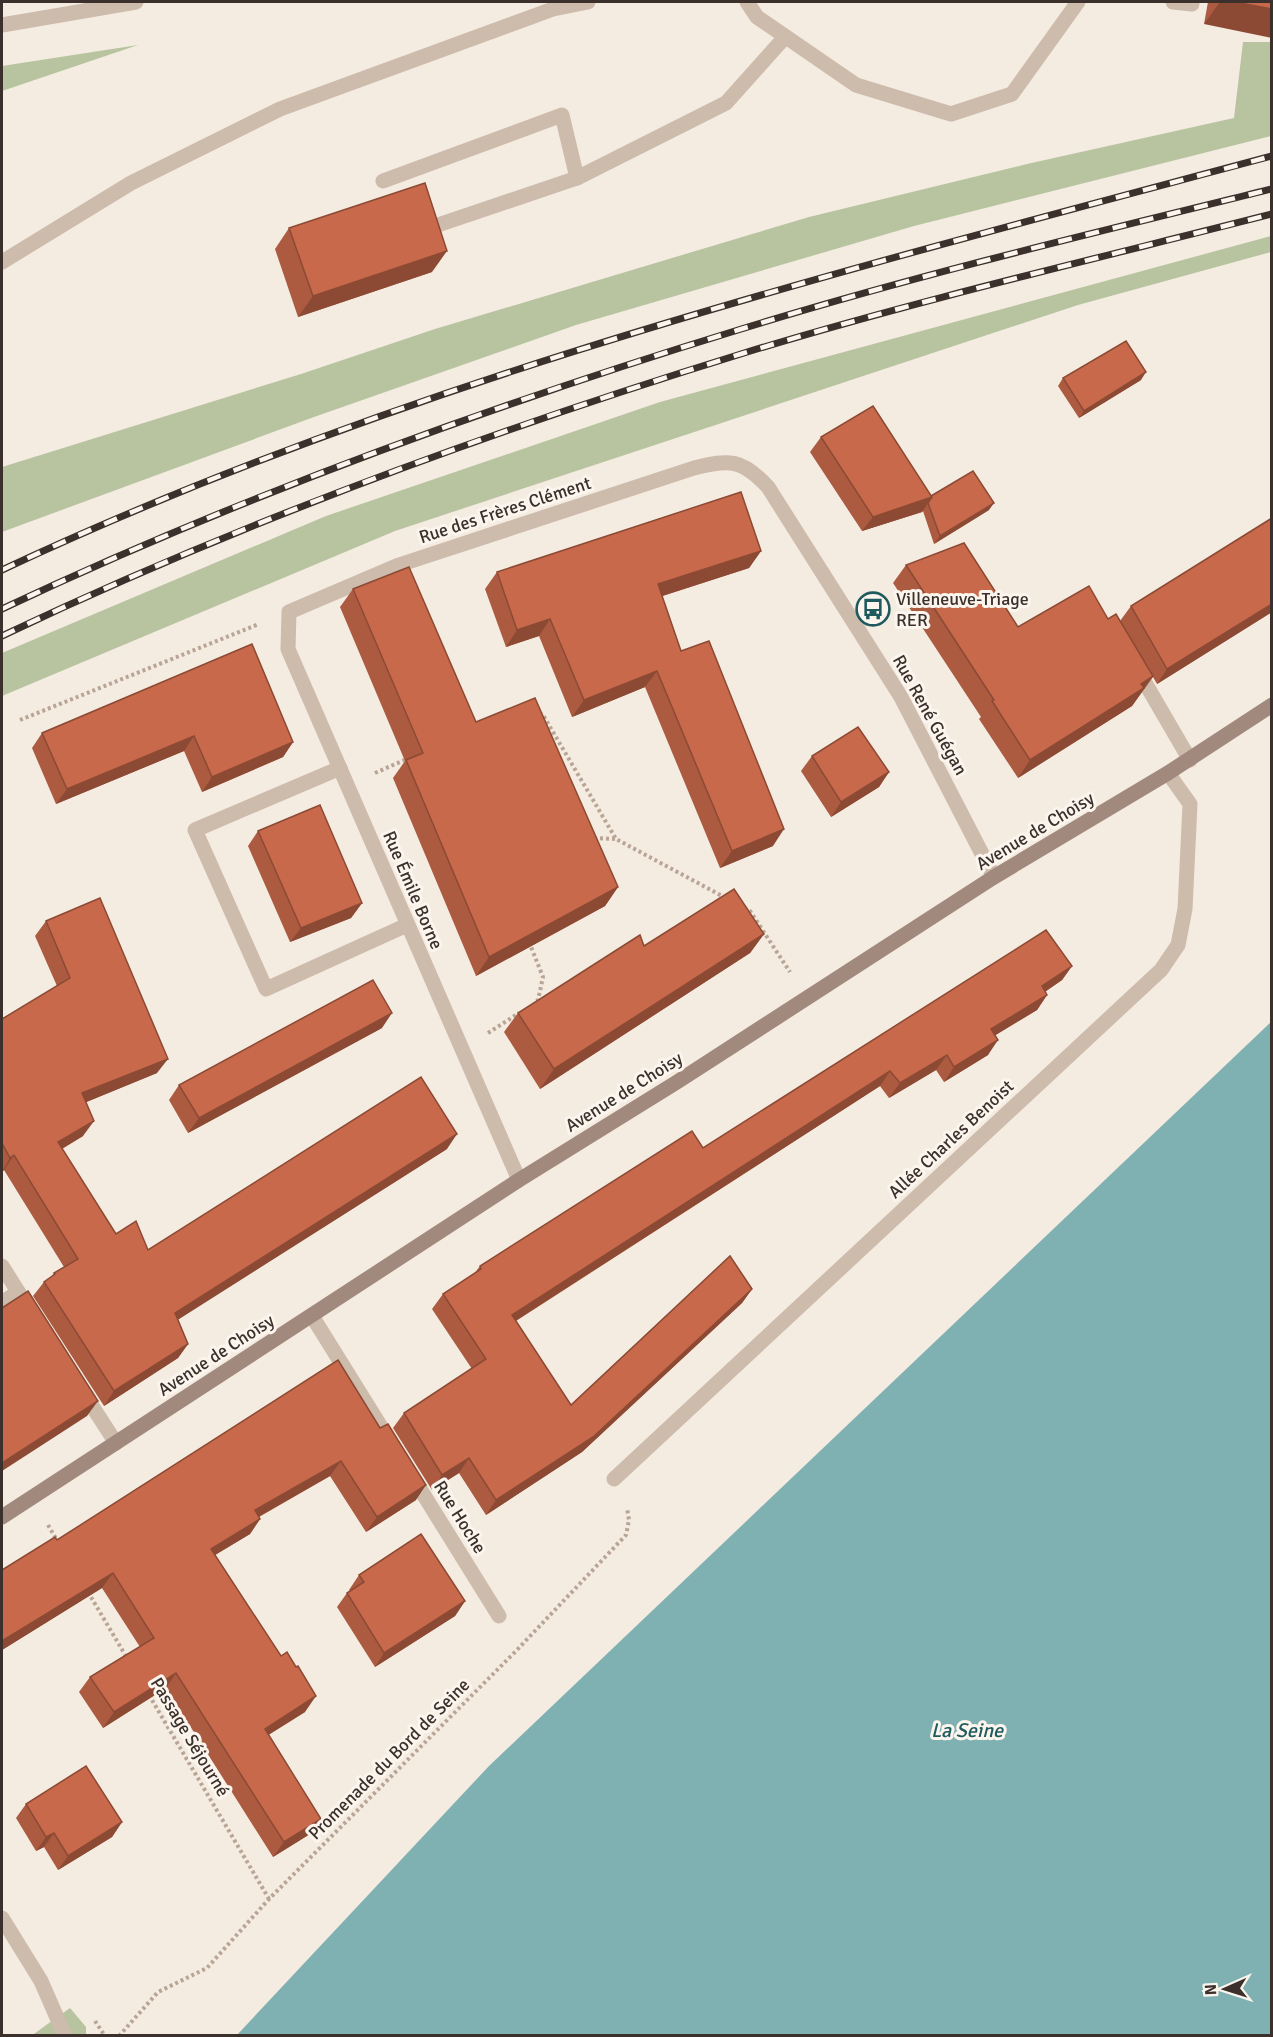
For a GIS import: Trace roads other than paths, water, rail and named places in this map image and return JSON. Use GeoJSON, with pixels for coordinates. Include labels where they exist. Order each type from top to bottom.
{"type":"FeatureCollection","features":[{"type":"Feature","properties":{"kind":"main road","name":"Avenue de Choisy"},"geometry":{"type":"LineString","coordinates":[[2,1517],[519,1180],[677,1082],[994,877],[1190,760],[1272,705]]}},
{"type":"Feature","properties":{"kind":"street"},"geometry":{"type":"LineString","coordinates":[[2,25],[136,2]]}},
{"type":"Feature","properties":{"kind":"street"},"geometry":{"type":"LineString","coordinates":[[2,262],[131,183],[280,109],[553,9],[588,2]]}},
{"type":"Feature","properties":{"kind":"street"},"geometry":{"type":"LineString","coordinates":[[747,2],[757,17],[856,84],[951,114],[1012,94],[1078,2]]}},
{"type":"Feature","properties":{"kind":"street"},"geometry":{"type":"LineString","coordinates":[[1173,2],[1192,4]]}},
{"type":"Feature","properties":{"kind":"street"},"geometry":{"type":"LineString","coordinates":[[429,228],[576,178],[726,103],[786,37]]}},
{"type":"Feature","properties":{"kind":"street"},"geometry":{"type":"LineString","coordinates":[[383,181],[562,116],[576,178]]}},
{"type":"Feature","properties":{"kind":"street","name":"Rue des Frères Clément"},"geometry":{"type":"LineString","coordinates":[[289,612],[399,565],[718,462],[738,464]]}},
{"type":"Feature","properties":{"kind":"street","name":"Rue René Guégan"},"geometry":{"type":"LineString","coordinates":[[738,464],[755,473],[768,487],[901,697],[994,877]]}},
{"type":"Feature","properties":{"kind":"street","name":"Rue Émile Borne"},"geometry":{"type":"LineString","coordinates":[[289,612],[288,649],[519,1180]]}},
{"type":"Feature","properties":{"kind":"street"},"geometry":{"type":"LineString","coordinates":[[1131,659],[1190,760]]}},
{"type":"Feature","properties":{"kind":"street"},"geometry":{"type":"LineString","coordinates":[[340,768],[195,830],[266,989],[407,925]]}},
{"type":"Feature","properties":{"kind":"street","name":"Allée Charles Benoist"},"geometry":{"type":"LineString","coordinates":[[618,1475],[1161,970],[1178,945],[1185,909],[1190,804],[1168,773]]}},
{"type":"Feature","properties":{"kind":"street"},"geometry":{"type":"LineString","coordinates":[[2,1266],[36,1320]]}},
{"type":"Feature","properties":{"kind":"street"},"geometry":{"type":"LineString","coordinates":[[2,1303],[18,1292]]}},
{"type":"Feature","properties":{"kind":"street","name":"Rue Hoche"},"geometry":{"type":"LineString","coordinates":[[312,1316],[499,1616]]}},
{"type":"Feature","properties":{"kind":"street"},"geometry":{"type":"LineString","coordinates":[[72,1376],[116,1443]]}},
{"type":"Feature","properties":{"kind":"street"},"geometry":{"type":"LineString","coordinates":[[2,1918],[41,1981],[65,2036]]}},
{"type":"Feature","properties":{"kind":"water","name":"La Seine"},"geometry":{"type":"Polygon","coordinates":[[[1271,1022],[1271,2035],[237,2035],[489,1766],[1271,1022]]]}},
{"type":"Feature","properties":{"kind":"railway"},"geometry":{"type":"LineString","coordinates":[[2,570],[155,502],[310,441],[468,386],[788,287],[1272,156]]}},
{"type":"Feature","properties":{"kind":"railway"},"geometry":{"type":"LineString","coordinates":[[2,609],[91,568],[273,492],[365,456],[550,390],[870,291],[1272,189]]}},
{"type":"Feature","properties":{"kind":"railway"},"geometry":{"type":"LineString","coordinates":[[2,636],[92,594],[275,517],[555,414],[744,353],[875,315],[1272,214]]}},
{"type":"Feature","properties":{"kind":"place","name":"Villeneuve-Triage RER"},"geometry":{"type":"Point","coordinates":[873,609]}}]}
